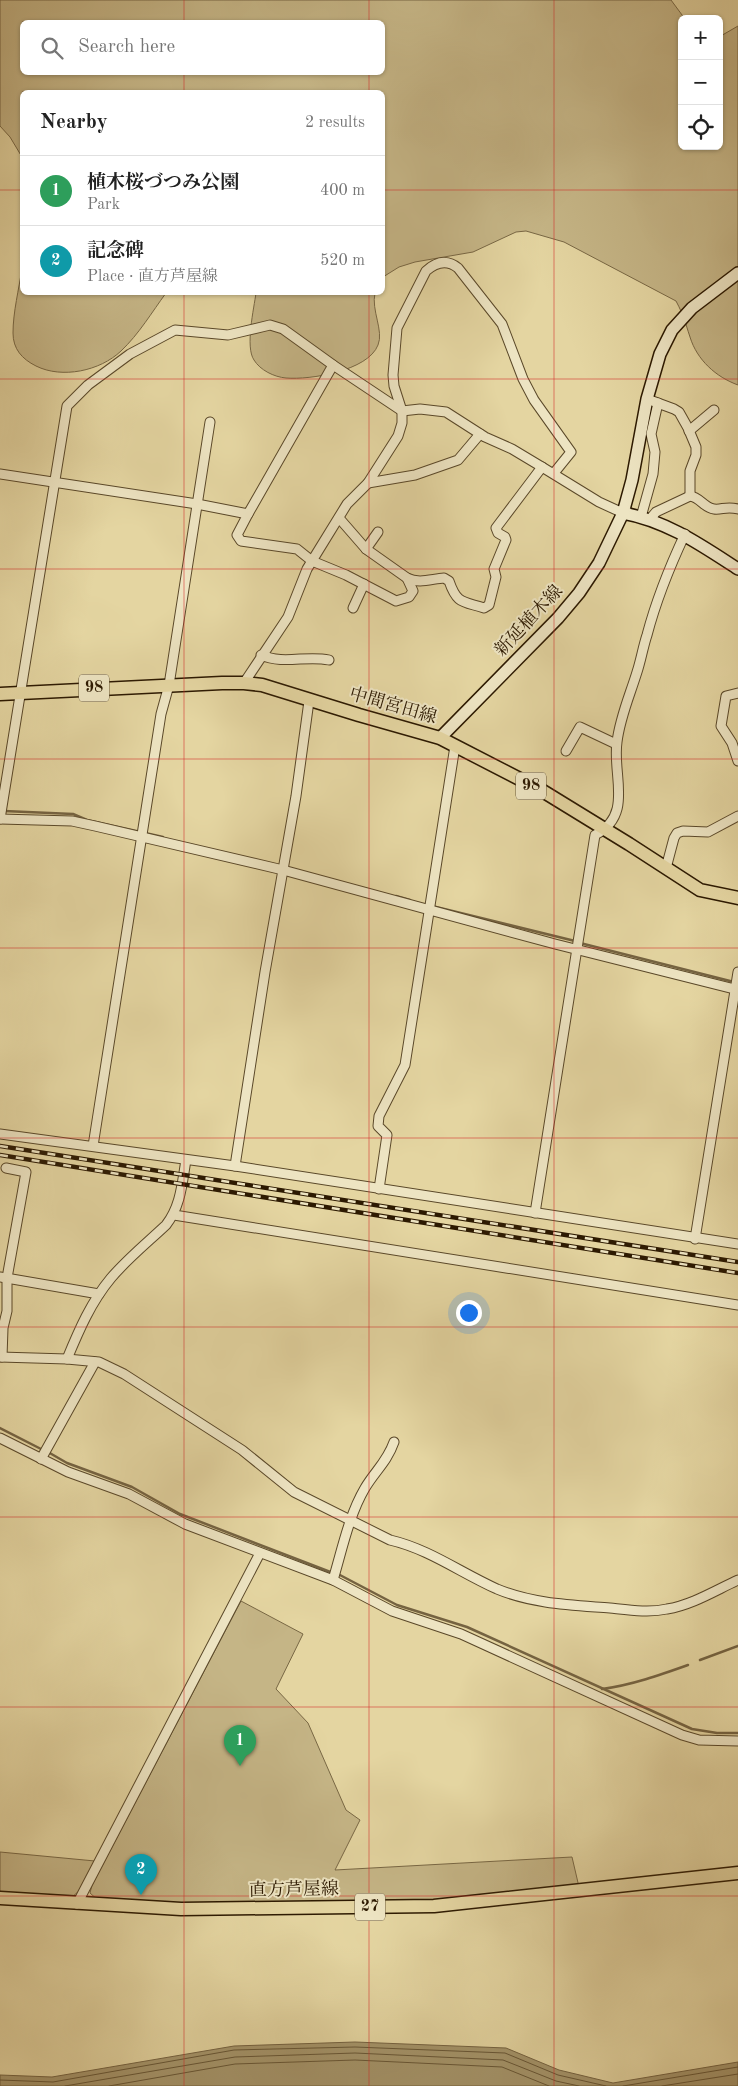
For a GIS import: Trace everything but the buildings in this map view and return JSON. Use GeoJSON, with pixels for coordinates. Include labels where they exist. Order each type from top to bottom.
{"type":"FeatureCollection","features":[{"type":"Feature","properties":{"kind":"main road","name":"新延植木線"},"geometry":{"type":"LineString","coordinates":[[440,738],[558,618],[599,564],[623,513],[653,401],[660,354],[672,330],[692,308],[738,273]]}},
{"type":"Feature","properties":{"kind":"main road"},"geometry":{"type":"LineString","coordinates":[[623,513],[645,518],[685,534],[738,569]]}},
{"type":"Feature","properties":{"kind":"main road","name":"中間宮田線"},"geometry":{"type":"LineString","coordinates":[[0,694],[244,682],[262,685],[310,701],[440,738],[540,790],[700,890],[738,898]]}},
{"type":"Feature","properties":{"kind":"main road","name":"直方芦屋線"},"geometry":{"type":"LineString","coordinates":[[0,1898],[77,1904],[218,1910],[434,1906],[738,1873]]}},
{"type":"Feature","properties":{"kind":"street"},"geometry":{"type":"LineString","coordinates":[[244,682],[288,617],[312,561],[347,504],[368,483],[398,436],[402,423],[402,411],[394,386],[393,375],[397,328],[426,271],[433,264],[445,262],[458,268],[502,324],[522,379],[534,400],[571,452],[554,473]]}},
{"type":"Feature","properties":{"kind":"street"},"geometry":{"type":"LineString","coordinates":[[623,513],[599,502],[554,473],[512,449],[480,434],[446,412],[420,409],[402,411],[283,329],[270,325],[228,335],[175,330],[130,354],[88,384],[66,406],[27,660],[19,692],[0,819],[72,821],[143,837],[283,870],[428,910],[737,989]]}},
{"type":"Feature","properties":{"kind":"street"},"geometry":{"type":"LineString","coordinates":[[333,365],[237,535],[241,541],[297,549],[312,561],[364,584],[396,601],[409,597],[413,591],[407,578]]}},
{"type":"Feature","properties":{"kind":"street"},"geometry":{"type":"LineString","coordinates":[[645,518],[655,452],[651,434],[653,401],[679,412],[690,431],[696,447],[696,456],[690,471],[690,496]]}},
{"type":"Feature","properties":{"kind":"street"},"geometry":{"type":"LineString","coordinates":[[690,431],[714,410]]}},
{"type":"Feature","properties":{"kind":"street"},"geometry":{"type":"LineString","coordinates":[[93,1146],[161,714],[169,685],[210,422]]}},
{"type":"Feature","properties":{"kind":"street"},"geometry":{"type":"LineString","coordinates":[[368,483],[414,474],[458,460],[480,434]]}},
{"type":"Feature","properties":{"kind":"street"},"geometry":{"type":"LineString","coordinates":[[339,518],[366,549],[407,578],[421,582],[444,578],[449,580],[454,596],[458,599],[484,608],[489,605],[496,578],[494,569],[506,540],[505,537],[498,533],[496,528],[542,467]]}},
{"type":"Feature","properties":{"kind":"street"},"geometry":{"type":"LineString","coordinates":[[0,474],[197,504],[248,514]]}},
{"type":"Feature","properties":{"kind":"street"},"geometry":{"type":"LineString","coordinates":[[645,518],[690,496],[696,497],[709,507],[716,509],[728,506],[738,509]]}},
{"type":"Feature","properties":{"kind":"street"},"geometry":{"type":"LineString","coordinates":[[366,549],[378,532]]}},
{"type":"Feature","properties":{"kind":"street"},"geometry":{"type":"LineString","coordinates":[[535,1213],[595,835],[605,830],[616,813],[620,800],[616,744],[619,723],[637,672],[647,633],[685,534]]}},
{"type":"Feature","properties":{"kind":"street"},"geometry":{"type":"LineString","coordinates":[[353,608],[364,584]]}},
{"type":"Feature","properties":{"kind":"street"},"geometry":{"type":"LineString","coordinates":[[262,654],[281,661],[315,657],[329,660]]}},
{"type":"Feature","properties":{"kind":"street"},"geometry":{"type":"LineString","coordinates":[[738,693],[726,696],[721,726],[732,743],[738,761]]}},
{"type":"Feature","properties":{"kind":"street"},"geometry":{"type":"LineString","coordinates":[[235,1166],[256,1024],[310,701]]}},
{"type":"Feature","properties":{"kind":"street"},"geometry":{"type":"LineString","coordinates":[[566,751],[580,727],[616,744]]}},
{"type":"Feature","properties":{"kind":"street"},"geometry":{"type":"LineString","coordinates":[[379,1189],[388,1135],[378,1126],[379,1116],[405,1065],[455,746]]}},
{"type":"Feature","properties":{"kind":"street"},"geometry":{"type":"LineString","coordinates":[[666,868],[677,833],[683,831],[708,832],[738,816]]}},
{"type":"Feature","properties":{"kind":"street"},"geometry":{"type":"LineString","coordinates":[[695,1239],[737,989],[738,972]]}},
{"type":"Feature","properties":{"kind":"street"},"geometry":{"type":"LineString","coordinates":[[0,1134],[235,1166],[695,1239],[738,1244]]}},
{"type":"Feature","properties":{"kind":"street"},"geometry":{"type":"LineString","coordinates":[[67,1359],[84,1319],[99,1294],[112,1277],[174,1215],[180,1197],[186,1160]]}},
{"type":"Feature","properties":{"kind":"street"},"geometry":{"type":"LineString","coordinates":[[6,1168],[26,1172],[3,1277],[7,1311],[3,1328],[1,1357],[67,1359],[95,1362],[124,1374],[242,1450],[294,1492],[390,1540],[407,1544],[498,1589],[526,1599],[559,1604],[638,1610],[668,1609],[738,1580]]}},
{"type":"Feature","properties":{"kind":"street"},"geometry":{"type":"LineString","coordinates":[[174,1215],[738,1305]]}},
{"type":"Feature","properties":{"kind":"street"},"geometry":{"type":"LineString","coordinates":[[3,1277],[99,1294]]}},
{"type":"Feature","properties":{"kind":"street"},"geometry":{"type":"LineString","coordinates":[[40,1459],[95,1362]]}},
{"type":"Feature","properties":{"kind":"street"},"geometry":{"type":"LineString","coordinates":[[0,1438],[40,1459],[129,1494],[185,1524],[333,1580],[392,1611],[468,1637],[682,1734],[699,1740],[738,1741]]}},
{"type":"Feature","properties":{"kind":"street"},"geometry":{"type":"LineString","coordinates":[[333,1580],[364,1489],[388,1459],[394,1442]]}},
{"type":"Feature","properties":{"kind":"street"},"geometry":{"type":"LineString","coordinates":[[77,1904],[260,1553]]}},
{"type":"Feature","properties":{"kind":"shaded area"},"geometry":{"type":"Polygon","coordinates":[[[0,0],[671,0],[682,15],[678,15],[678,150],[723,150],[723,35],[738,26],[738,385],[722,377],[702,360],[693,345],[676,301],[564,242],[526,231],[516,232],[473,252],[415,262],[399,267],[385,276],[385,90],[20,90],[20,154],[10,137],[0,126],[0,0]]]}},
{"type":"Feature","properties":{"kind":"shaded area"},"geometry":{"type":"Polygon","coordinates":[[[20,280],[20,295],[165,295],[145,323],[121,351],[103,364],[80,371],[57,372],[46,370],[23,357],[19,353],[13,339],[14,317],[20,280]]]}},
{"type":"Feature","properties":{"kind":"shaded area"},"geometry":{"type":"Polygon","coordinates":[[[256,295],[375,295],[380,333],[378,345],[372,354],[351,367],[323,375],[286,378],[272,375],[260,367],[254,360],[250,346],[256,295]]]}},
{"type":"Feature","properties":{"kind":"shaded area"},"geometry":{"type":"Polygon","coordinates":[[[241,1601],[303,1634],[276,1689],[308,1723],[346,1810],[360,1820],[335,1870],[572,1857],[579,1887],[439,1901],[222,1905],[99,1901],[90,1893],[92,1885],[241,1601]]]}},
{"type":"Feature","properties":{"kind":"shaded area"},"geometry":{"type":"Polygon","coordinates":[[[0,1852],[95,1861],[79,1891],[72,1897],[0,1893],[0,1852]]]}},
{"type":"Feature","properties":{"kind":"water"},"geometry":{"type":"Polygon","coordinates":[[[355,2042],[506,2048],[559,2070],[613,2083],[738,2062],[738,2086],[0,2086],[0,2075],[52,2077],[234,2046],[355,2042]]]}},
{"type":"Feature","properties":{"kind":"waterway"},"geometry":{"type":"LineString","coordinates":[[4,811],[73,814],[87,820],[163,837]]}},
{"type":"Feature","properties":{"kind":"waterway"},"geometry":{"type":"LineString","coordinates":[[396,896],[410,900]]}},
{"type":"Feature","properties":{"kind":"waterway"},"geometry":{"type":"LineString","coordinates":[[432,906],[575,941]]}},
{"type":"Feature","properties":{"kind":"waterway"},"geometry":{"type":"LineString","coordinates":[[580,943],[734,982]]}},
{"type":"Feature","properties":{"kind":"waterway"},"geometry":{"type":"LineString","coordinates":[[0,1428],[43,1450]]}},
{"type":"Feature","properties":{"kind":"waterway"},"geometry":{"type":"LineString","coordinates":[[48,1452],[67,1463],[132,1487],[180,1514],[333,1573]]}},
{"type":"Feature","properties":{"kind":"waterway"},"geometry":{"type":"LineString","coordinates":[[338,1574],[397,1605],[467,1627],[692,1729],[717,1733],[738,1733]]}},
{"type":"Feature","properties":{"kind":"waterway"},"geometry":{"type":"LineString","coordinates":[[700,1660],[738,1646]]}},
{"type":"Feature","properties":{"kind":"waterway"},"geometry":{"type":"LineString","coordinates":[[602,1689],[635,1682],[688,1665]]}},
{"type":"Feature","properties":{"kind":"railway"},"geometry":{"type":"LineString","coordinates":[[0,1146],[738,1262]]}},
{"type":"Feature","properties":{"kind":"railway"},"geometry":{"type":"LineString","coordinates":[[0,1155],[738,1273]]}},
{"type":"Feature","properties":{"kind":"place","name":"植木桜づつみ公園"},"geometry":{"type":"Point","coordinates":[240,1766]}},
{"type":"Feature","properties":{"kind":"place","name":"記念碑"},"geometry":{"type":"Point","coordinates":[141,1895]}}]}
